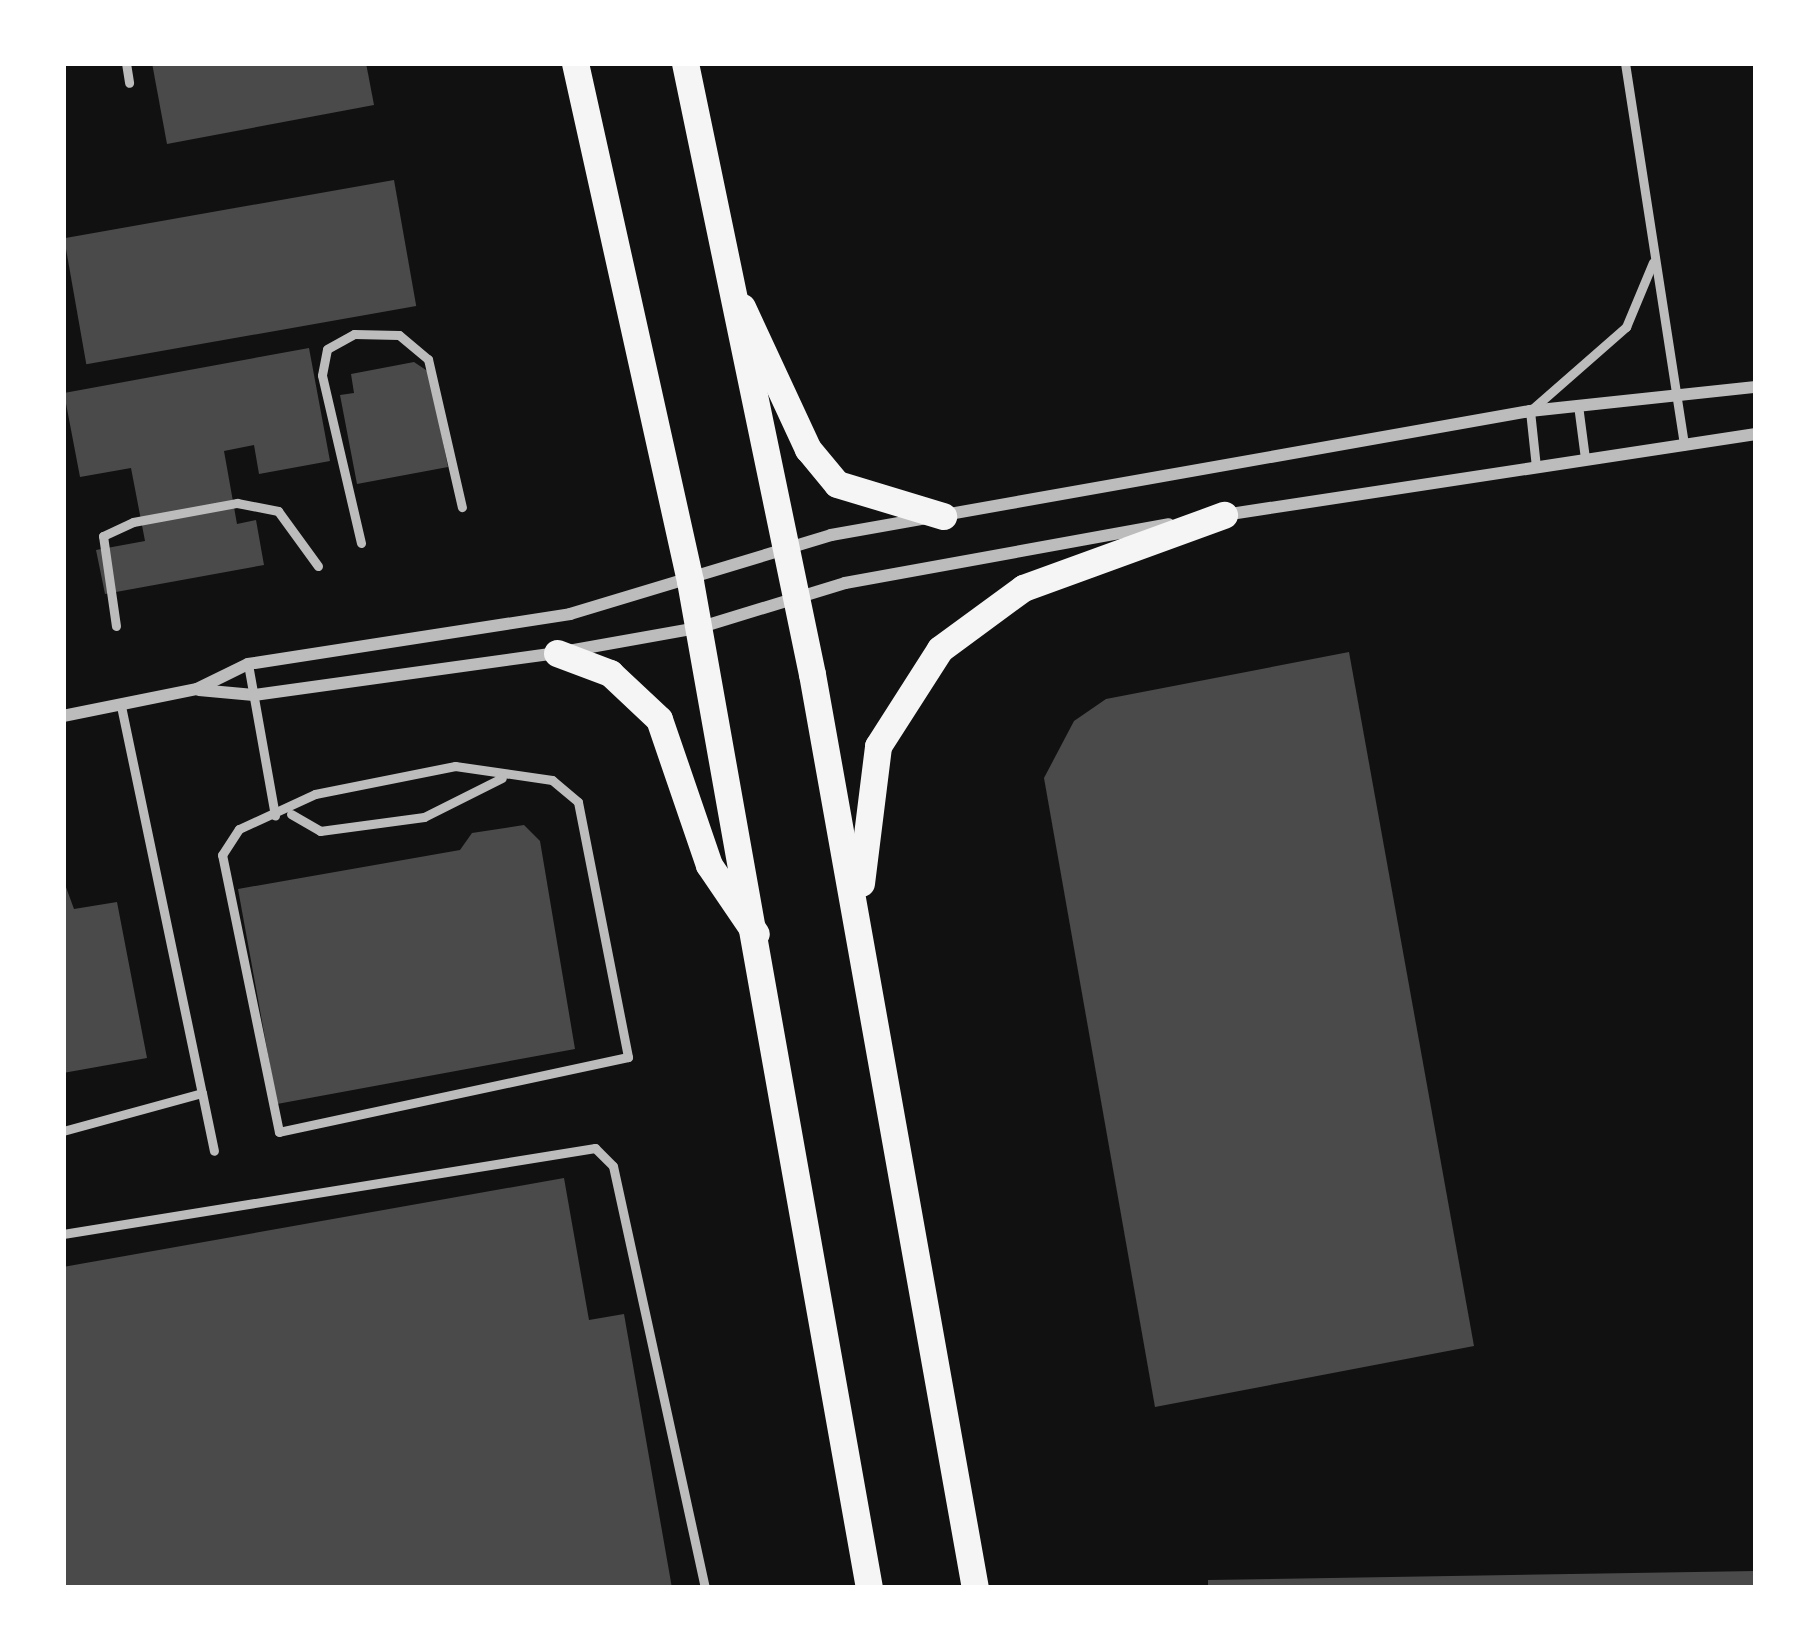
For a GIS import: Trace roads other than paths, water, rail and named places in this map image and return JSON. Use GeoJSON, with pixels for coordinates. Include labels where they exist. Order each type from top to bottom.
{"type":"FeatureCollection","features":[{"type":"Feature","properties":{"kind":"highway"},"geometry":{"type":"LineString","coordinates":[[575,63],[690,580],[758,937],[869,1588]]}},
{"type":"Feature","properties":{"kind":"highway"},"geometry":{"type":"LineString","coordinates":[[686,63],[796,594],[975,1588]]}},
{"type":"Feature","properties":{"kind":"highway"},"geometry":{"type":"LineString","coordinates":[[735,299],[759,329],[808,449],[837,484],[943,516]]}},
{"type":"Feature","properties":{"kind":"highway"},"geometry":{"type":"LineString","coordinates":[[859,934],[878,746],[940,649],[1023,588],[1224,515]]}},
{"type":"Feature","properties":{"kind":"highway"},"geometry":{"type":"LineString","coordinates":[[557,653],[610,673],[659,719],[709,865],[758,937]]}},
{"type":"Feature","properties":{"kind":"street"},"geometry":{"type":"LineString","coordinates":[[63,716],[197,689],[248,664],[570,614],[787,548],[943,516],[1530,411],[1756,387]]}},
{"type":"Feature","properties":{"kind":"street"},"geometry":{"type":"LineString","coordinates":[[197,689],[254,695],[557,653],[698,628],[796,594],[1224,515],[1756,434]]}},
{"type":"Feature","properties":{"kind":"lane"},"geometry":{"type":"LineString","coordinates":[[126,63],[129,83]]}},
{"type":"Feature","properties":{"kind":"lane"},"geometry":{"type":"LineString","coordinates":[[1625,63],[1684,445]]}},
{"type":"Feature","properties":{"kind":"lane"},"geometry":{"type":"LineString","coordinates":[[1537,467],[1530,411],[1626,327],[1654,257]]}},
{"type":"Feature","properties":{"kind":"lane"},"geometry":{"type":"LineString","coordinates":[[361,543],[322,375],[327,349],[353,334],[399,335],[428,359],[462,508]]}},
{"type":"Feature","properties":{"kind":"lane"},"geometry":{"type":"LineString","coordinates":[[1578,405],[1585,458]]}},
{"type":"Feature","properties":{"kind":"lane"},"geometry":{"type":"LineString","coordinates":[[116,626],[103,536],[133,522],[238,503],[278,511],[318,566]]}},
{"type":"Feature","properties":{"kind":"lane"},"geometry":{"type":"LineString","coordinates":[[248,664],[275,816]]}},
{"type":"Feature","properties":{"kind":"lane"},"geometry":{"type":"LineString","coordinates":[[121,706],[214,1151]]}},
{"type":"Feature","properties":{"kind":"lane"},"geometry":{"type":"LineString","coordinates":[[430,768],[502,778],[561,783],[590,825],[628,1057],[284,1132],[220,870],[239,830],[291,814],[315,794],[430,768]]}},
{"type":"Feature","properties":{"kind":"lane"},"geometry":{"type":"LineString","coordinates":[[291,814],[320,831],[424,817],[502,778]]}},
{"type":"Feature","properties":{"kind":"lane"},"geometry":{"type":"LineString","coordinates":[[63,1131],[202,1094]]}},
{"type":"Feature","properties":{"kind":"lane"},"geometry":{"type":"LineString","coordinates":[[63,1234],[595,1148],[613,1166],[704,1588]]}}]}
